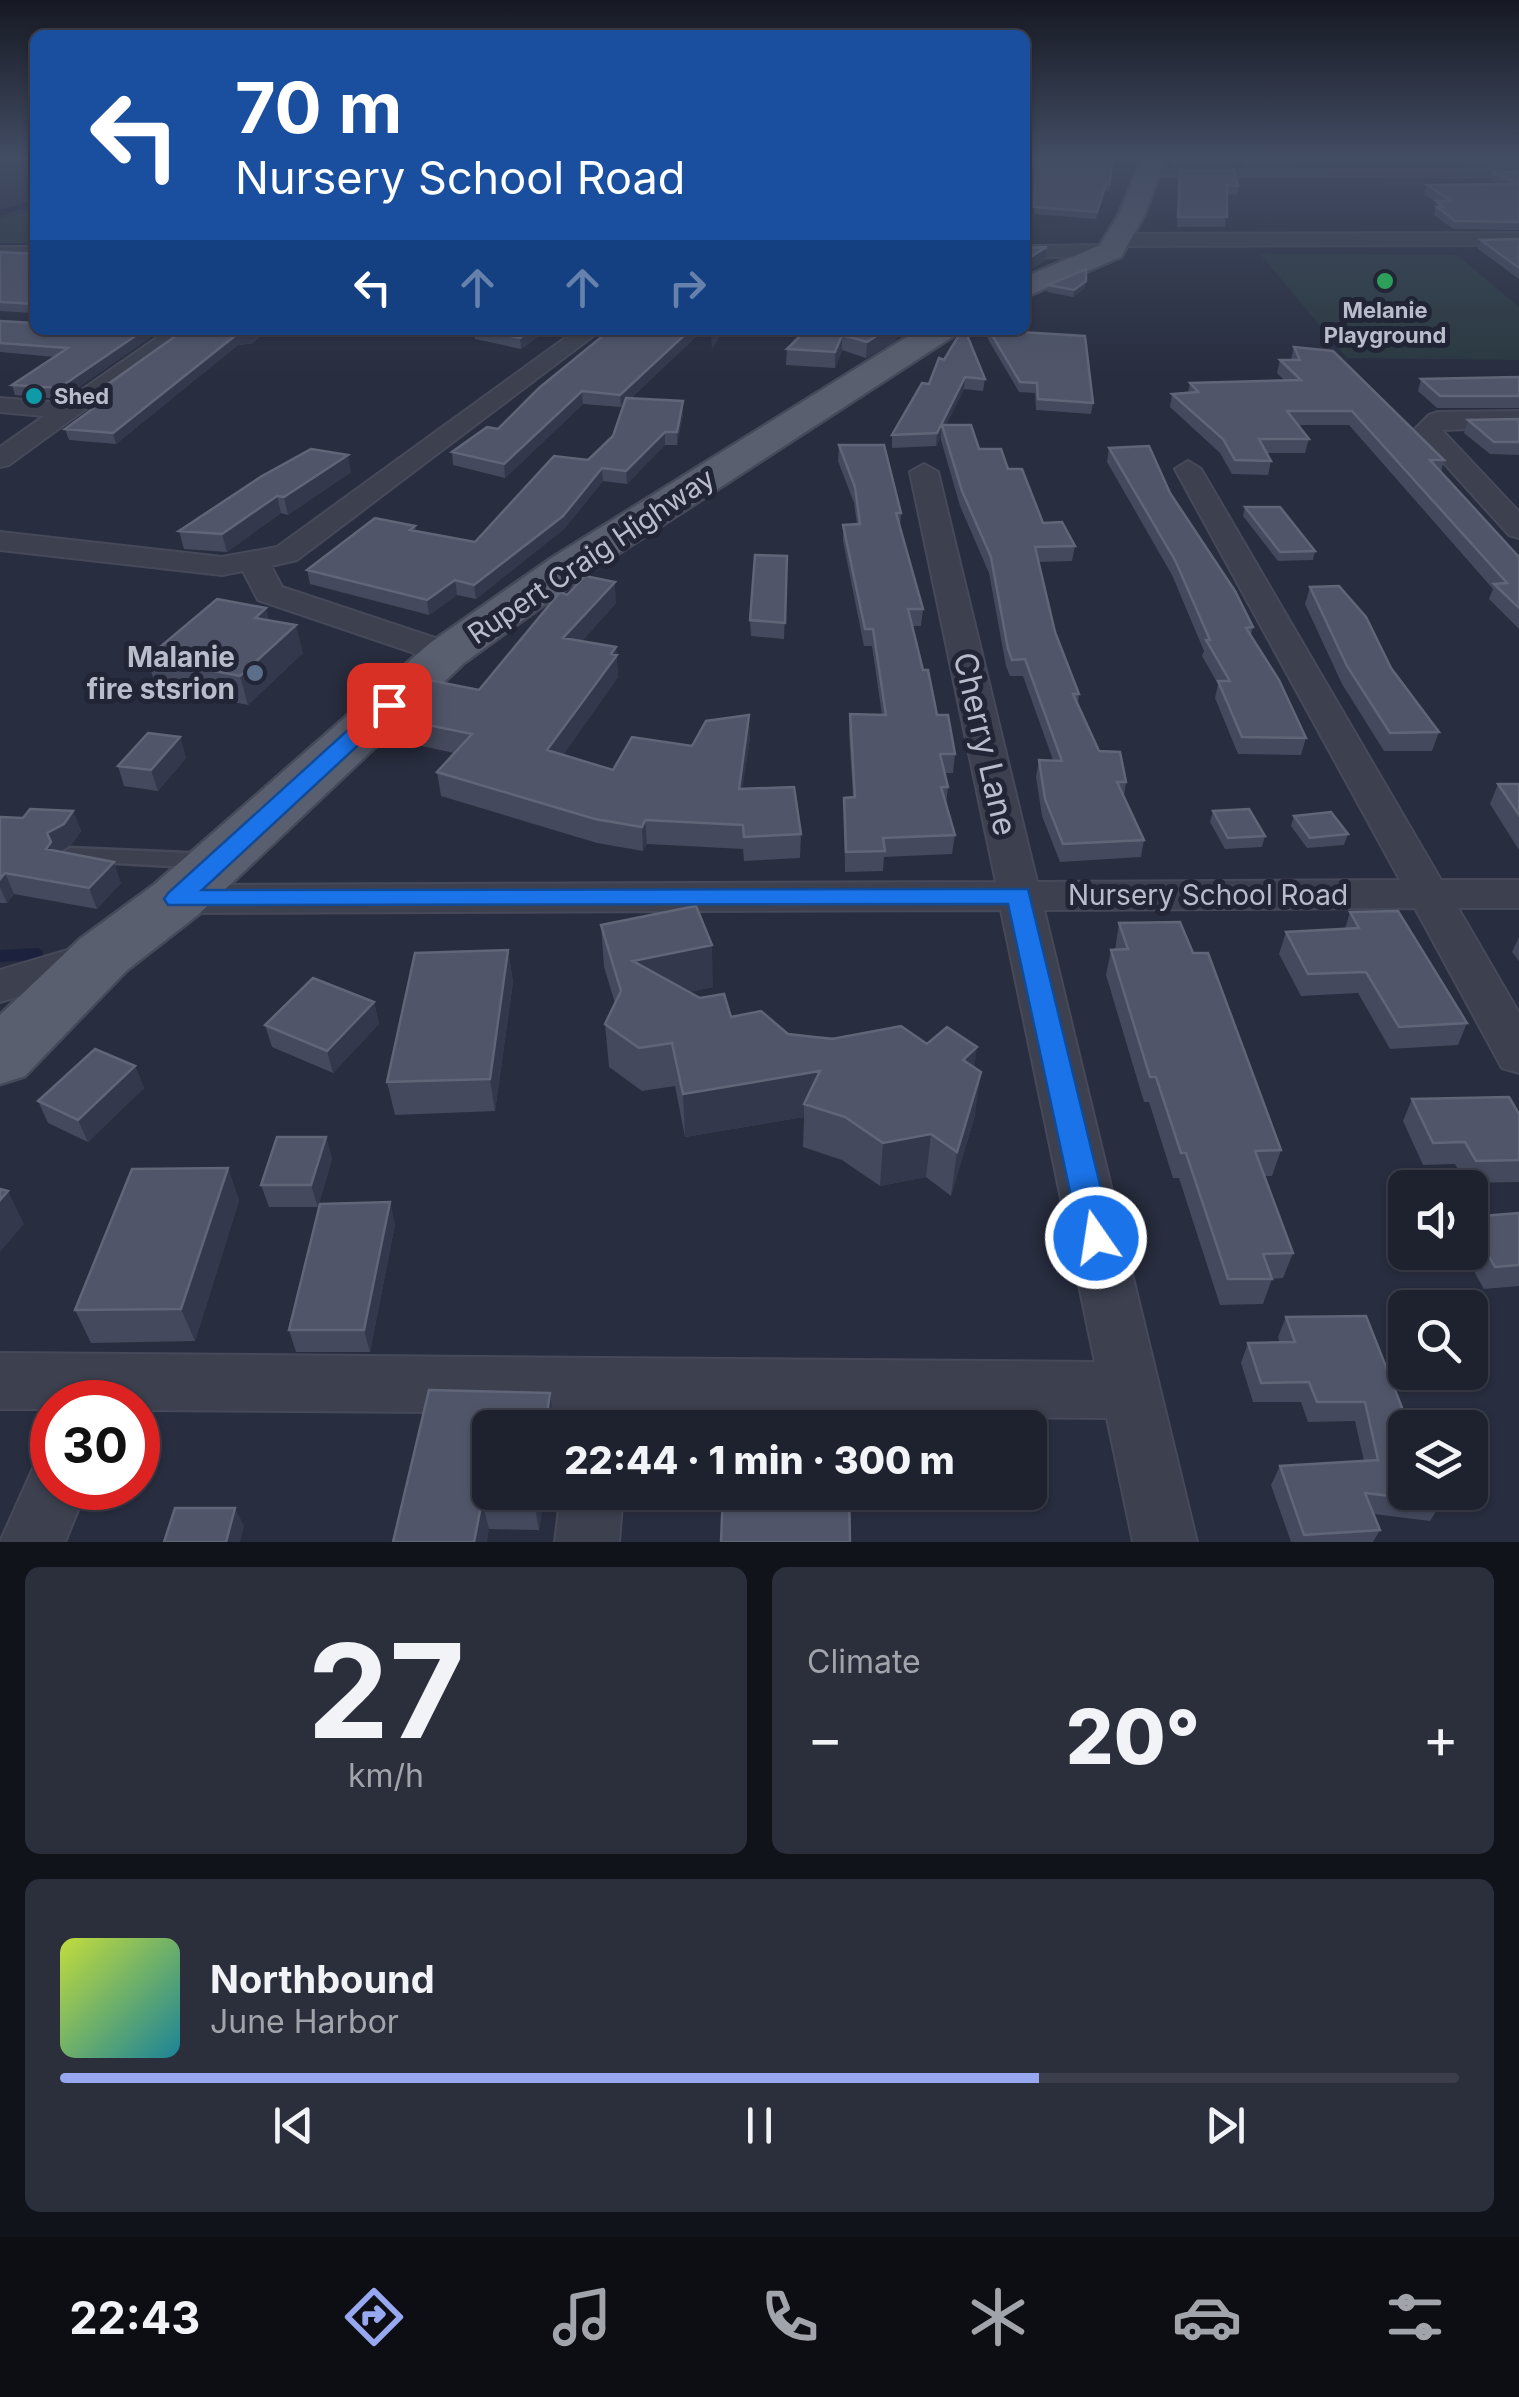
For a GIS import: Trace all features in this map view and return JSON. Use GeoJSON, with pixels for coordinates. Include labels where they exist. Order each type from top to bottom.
{"type":"FeatureCollection","features":[{"type":"Feature","properties":{"kind":"main road"},"geometry":{"type":"LineString","coordinates":[[1030,286],[1116,245],[1122,231]]}},
{"type":"Feature","properties":{"kind":"main road","name":"Rupert Craig Highway"},"geometry":{"type":"LineString","coordinates":[[0,1057],[103,955],[177,899],[447,653],[566,568],[933,335]]}},
{"type":"Feature","properties":{"kind":"street"},"geometry":{"type":"LineString","coordinates":[[1030,252],[1116,245],[1519,238]]}},
{"type":"Feature","properties":{"kind":"street"},"geometry":{"type":"LineString","coordinates":[[0,253],[30,253]]}},
{"type":"Feature","properties":{"kind":"street"},"geometry":{"type":"LineString","coordinates":[[0,458],[176,335]]}},
{"type":"Feature","properties":{"kind":"street"},"geometry":{"type":"LineString","coordinates":[[0,541],[222,566],[286,554],[583,335]]}},
{"type":"Feature","properties":{"kind":"street"},"geometry":{"type":"LineString","coordinates":[[0,405],[68,411]]}},
{"type":"Feature","properties":{"kind":"street"},"geometry":{"type":"LineString","coordinates":[[1519,419],[1438,420],[1427,430],[1519,529]]}},
{"type":"Feature","properties":{"kind":"street"},"geometry":{"type":"LineString","coordinates":[[1188,468],[1519,1055]]}},
{"type":"Feature","properties":{"kind":"street","name":"Cherry Lane"},"geometry":{"type":"LineString","coordinates":[[924,472],[1165,1542]]}},
{"type":"Feature","properties":{"kind":"street"},"geometry":{"type":"LineString","coordinates":[[254,562],[269,592],[447,653]]}},
{"type":"Feature","properties":{"kind":"street","name":"Nursery School Road"},"geometry":{"type":"LineString","coordinates":[[177,899],[1519,894]]}},
{"type":"Feature","properties":{"kind":"street"},"geometry":{"type":"LineString","coordinates":[[0,986],[103,955]]}},
{"type":"Feature","properties":{"kind":"street"},"geometry":{"type":"LineString","coordinates":[[0,1381],[30,1385]]}},
{"type":"Feature","properties":{"kind":"street"},"geometry":{"type":"LineString","coordinates":[[160,1395],[601,1406],[1131,1390]]}},
{"type":"Feature","properties":{"kind":"street"},"geometry":{"type":"LineString","coordinates":[[32,1542],[46,1510]]}},
{"type":"Feature","properties":{"kind":"street"},"geometry":{"type":"LineString","coordinates":[[587,1542],[590,1510]]}},
{"type":"Feature","properties":{"kind":"lane"},"geometry":{"type":"LineString","coordinates":[[70,855],[216,862]]}},
{"type":"Feature","properties":{"kind":"shaded area"},"geometry":{"type":"Polygon","coordinates":[[[0,231],[30,231],[30,246],[0,246],[0,231]]]}},
{"type":"Feature","properties":{"kind":"shaded area","name":"Melanie Playground"},"geometry":{"type":"Polygon","coordinates":[[[1260,254],[1457,255],[1519,307],[1519,360],[1347,358],[1260,254]]]}},
{"type":"Feature","properties":{"kind":"building"},"geometry":{"type":"Polygon","coordinates":[[[1519,239],[1519,268],[1481,240],[1519,239]]]}},
{"type":"Feature","properties":{"kind":"building"},"geometry":{"type":"Polygon","coordinates":[[[1047,247],[1030,257],[1030,248],[1047,247]]]}},
{"type":"Feature","properties":{"kind":"building"},"geometry":{"type":"Polygon","coordinates":[[[0,252],[30,254],[30,304],[0,302],[0,252]]]}},
{"type":"Feature","properties":{"kind":"building"},"geometry":{"type":"Polygon","coordinates":[[[1086,269],[1086,281],[1074,290],[1048,285],[1086,269]]]}},
{"type":"Feature","properties":{"kind":"building"},"geometry":{"type":"Polygon","coordinates":[[[0,321],[30,323],[30,335],[137,335],[59,388],[12,385],[68,348],[0,343],[0,321]]]}},
{"type":"Feature","properties":{"kind":"building"},"geometry":{"type":"Polygon","coordinates":[[[177,335],[236,335],[113,433],[65,429],[106,399],[90,397],[177,335]]]}},
{"type":"Feature","properties":{"kind":"building"},"geometry":{"type":"Polygon","coordinates":[[[604,335],[685,335],[620,395],[582,391],[504,464],[452,452],[487,427],[498,429],[539,388],[604,335]]]}},
{"type":"Feature","properties":{"kind":"building"},"geometry":{"type":"Polygon","coordinates":[[[801,335],[842,335],[835,352],[787,349],[801,335]]]}},
{"type":"Feature","properties":{"kind":"building"},"geometry":{"type":"Polygon","coordinates":[[[842,335],[878,335],[867,342],[842,335]]]}},
{"type":"Feature","properties":{"kind":"building"},"geometry":{"type":"Polygon","coordinates":[[[959,335],[967,335],[985,379],[965,377],[937,433],[892,435],[922,383],[929,384],[939,358],[944,360],[959,335]]]}},
{"type":"Feature","properties":{"kind":"building"},"geometry":{"type":"Polygon","coordinates":[[[992,335],[1085,336],[1093,403],[1038,399],[1037,383],[1020,382],[992,335]]]}},
{"type":"Feature","properties":{"kind":"building"},"geometry":{"type":"Polygon","coordinates":[[[1294,347],[1333,351],[1444,460],[1430,460],[1519,557],[1519,608],[1494,584],[1507,583],[1352,411],[1287,411],[1309,439],[1259,439],[1271,461],[1235,460],[1223,439],[1172,394],[1198,392],[1190,383],[1301,380],[1280,360],[1300,360],[1294,347]]]}},
{"type":"Feature","properties":{"kind":"building"},"geometry":{"type":"Polygon","coordinates":[[[1519,377],[1519,396],[1440,396],[1421,379],[1519,377]]]}},
{"type":"Feature","properties":{"kind":"building"},"geometry":{"type":"Polygon","coordinates":[[[626,398],[683,401],[677,432],[665,432],[626,471],[602,468],[563,516],[474,585],[455,580],[427,600],[307,570],[375,518],[415,526],[410,530],[475,542],[554,456],[588,460],[613,436],[626,398]]]}},
{"type":"Feature","properties":{"kind":"building"},"geometry":{"type":"Polygon","coordinates":[[[1519,419],[1519,442],[1494,442],[1468,420],[1519,419]]]}},
{"type":"Feature","properties":{"kind":"building"},"geometry":{"type":"Polygon","coordinates":[[[942,425],[971,425],[979,449],[1001,449],[1008,469],[1022,469],[1043,523],[1062,522],[1075,546],[1035,547],[1055,632],[1079,694],[1073,694],[1099,751],[1120,752],[1126,782],[1117,782],[1144,840],[1063,844],[1045,799],[1039,760],[1062,761],[1025,659],[1012,660],[1008,649],[991,557],[962,491],[942,425]]]}},
{"type":"Feature","properties":{"kind":"building"},"geometry":{"type":"Polygon","coordinates":[[[839,445],[884,445],[901,513],[896,513],[923,609],[908,609],[923,670],[928,670],[937,715],[948,715],[955,754],[940,754],[948,787],[941,787],[955,835],[883,838],[885,851],[846,852],[844,798],[855,797],[850,714],[886,715],[873,629],[865,629],[843,525],[860,524],[855,487],[839,445]]]}},
{"type":"Feature","properties":{"kind":"building"},"geometry":{"type":"Polygon","coordinates":[[[1149,446],[1170,493],[1235,591],[1253,627],[1246,628],[1279,680],[1306,738],[1242,737],[1218,681],[1230,681],[1206,640],[1210,640],[1175,560],[1109,448],[1149,446]]]}},
{"type":"Feature","properties":{"kind":"building"},"geometry":{"type":"Polygon","coordinates":[[[311,449],[348,455],[222,534],[179,531],[262,476],[311,449]]]}},
{"type":"Feature","properties":{"kind":"building"},"geometry":{"type":"Polygon","coordinates":[[[1245,507],[1280,507],[1315,551],[1280,552],[1245,507]]]}},
{"type":"Feature","properties":{"kind":"building"},"geometry":{"type":"Polygon","coordinates":[[[755,555],[787,556],[785,623],[750,620],[755,555]]]}},
{"type":"Feature","properties":{"kind":"building"},"geometry":{"type":"Polygon","coordinates":[[[585,576],[615,582],[563,638],[616,647],[611,654],[617,655],[547,750],[613,770],[632,737],[692,746],[706,721],[749,715],[739,789],[794,787],[801,834],[744,837],[743,825],[645,820],[642,827],[595,819],[437,772],[472,734],[394,718],[429,680],[479,690],[560,592],[567,595],[585,576]]]}},
{"type":"Feature","properties":{"kind":"building"},"geometry":{"type":"Polygon","coordinates":[[[1339,586],[1366,617],[1391,668],[1439,732],[1390,733],[1347,666],[1310,587],[1339,586]]]}},
{"type":"Feature","properties":{"kind":"building"},"geometry":{"type":"Polygon","coordinates":[[[217,599],[266,608],[255,618],[296,625],[240,676],[147,658],[217,599]]]}},
{"type":"Feature","properties":{"kind":"building"},"geometry":{"type":"Polygon","coordinates":[[[148,733],[180,737],[151,770],[118,766],[148,733]]]}},
{"type":"Feature","properties":{"kind":"building"},"geometry":{"type":"Polygon","coordinates":[[[1498,784],[1519,784],[1519,815],[1498,784]]]}},
{"type":"Feature","properties":{"kind":"building"},"geometry":{"type":"Polygon","coordinates":[[[30,809],[73,811],[64,824],[47,833],[51,842],[46,849],[114,862],[89,888],[5,873],[0,879],[0,817],[23,818],[30,809]]]}},
{"type":"Feature","properties":{"kind":"building"},"geometry":{"type":"Polygon","coordinates":[[[1249,809],[1265,836],[1228,838],[1213,811],[1249,809]]]}},
{"type":"Feature","properties":{"kind":"building"},"geometry":{"type":"Polygon","coordinates":[[[1331,812],[1348,834],[1310,838],[1294,816],[1331,812]]]}},
{"type":"Feature","properties":{"kind":"building"},"geometry":{"type":"Polygon","coordinates":[[[696,906],[712,945],[633,961],[700,998],[724,994],[731,1017],[761,1011],[788,1034],[832,1039],[901,1026],[927,1044],[947,1027],[977,1047],[963,1060],[981,1072],[957,1152],[931,1134],[883,1143],[845,1117],[804,1104],[820,1071],[683,1094],[672,1043],[639,1048],[605,1024],[621,991],[601,925],[696,906]]]}},
{"type":"Feature","properties":{"kind":"building"},"geometry":{"type":"Polygon","coordinates":[[[1398,911],[1467,1023],[1399,1027],[1366,972],[1308,974],[1286,932],[1359,928],[1350,912],[1398,911]]]}},
{"type":"Feature","properties":{"kind":"building"},"geometry":{"type":"Polygon","coordinates":[[[1180,922],[1193,953],[1208,953],[1281,1150],[1255,1151],[1293,1253],[1263,1254],[1272,1279],[1228,1279],[1186,1153],[1181,1153],[1156,1077],[1150,1077],[1111,950],[1128,949],[1119,923],[1180,922]]]}},
{"type":"Feature","properties":{"kind":"building"},"geometry":{"type":"Polygon","coordinates":[[[508,950],[490,1079],[387,1082],[415,953],[508,950]]]}},
{"type":"Feature","properties":{"kind":"building"},"geometry":{"type":"Polygon","coordinates":[[[313,978],[374,1002],[327,1051],[265,1025],[313,978]]]}},
{"type":"Feature","properties":{"kind":"building"},"geometry":{"type":"Polygon","coordinates":[[[95,1049],[135,1066],[78,1120],[38,1101],[95,1049]]]}},
{"type":"Feature","properties":{"kind":"building"},"geometry":{"type":"Polygon","coordinates":[[[1509,1097],[1519,1114],[1519,1160],[1476,1161],[1465,1142],[1433,1143],[1412,1099],[1509,1097]]]}},
{"type":"Feature","properties":{"kind":"building"},"geometry":{"type":"Polygon","coordinates":[[[277,1137],[326,1137],[311,1185],[261,1185],[277,1137]]]}},
{"type":"Feature","properties":{"kind":"building"},"geometry":{"type":"Polygon","coordinates":[[[228,1168],[181,1309],[75,1310],[132,1169],[228,1168]]]}},
{"type":"Feature","properties":{"kind":"building"},"geometry":{"type":"Polygon","coordinates":[[[390,1202],[364,1330],[289,1330],[320,1204],[390,1202]]]}},
{"type":"Feature","properties":{"kind":"building"},"geometry":{"type":"Polygon","coordinates":[[[1519,1213],[1519,1265],[1495,1267],[1488,1255],[1488,1216],[1519,1213]]]}},
{"type":"Feature","properties":{"kind":"building"},"geometry":{"type":"Polygon","coordinates":[[[1366,1316],[1388,1372],[1388,1390],[1395,1390],[1403,1410],[1388,1410],[1388,1496],[1365,1493],[1380,1530],[1304,1535],[1280,1466],[1378,1460],[1365,1402],[1317,1402],[1309,1382],[1261,1383],[1248,1343],[1295,1342],[1286,1317],[1366,1316]]]}},
{"type":"Feature","properties":{"kind":"building"},"geometry":{"type":"Polygon","coordinates":[[[429,1390],[550,1393],[548,1410],[472,1410],[472,1510],[480,1510],[474,1542],[393,1542],[429,1390]]]}},
{"type":"Feature","properties":{"kind":"building"},"geometry":{"type":"Polygon","coordinates":[[[175,1508],[235,1508],[226,1542],[164,1542],[175,1508]]]}},
{"type":"Feature","properties":{"kind":"building"},"geometry":{"type":"Polygon","coordinates":[[[722,1510],[849,1510],[850,1542],[721,1542],[722,1510]]]}},
{"type":"Feature","properties":{"kind":"waterway"},"geometry":{"type":"LineString","coordinates":[[0,246],[30,246]]}},
{"type":"Feature","properties":{"kind":"waterway"},"geometry":{"type":"LineString","coordinates":[[1030,246],[1063,246]]}},
{"type":"Feature","properties":{"kind":"waterway"},"geometry":{"type":"LineString","coordinates":[[0,956],[37,954]]}},
{"type":"Feature","properties":{"kind":"place","name":"Melanie Playground"},"geometry":{"type":"Point","coordinates":[1385,281]}},
{"type":"Feature","properties":{"kind":"place","name":"Shed"},"geometry":{"type":"Point","coordinates":[34,396]}},
{"type":"Feature","properties":{"kind":"place","name":"Malanie fire stsrion"},"geometry":{"type":"Point","coordinates":[255,673]}},
{"type":"Feature","properties":{"kind":"route"},"geometry":{"type":"LineString","coordinates":[[389,705],[177,899],[1019,896],[1096,1238]]}}]}
